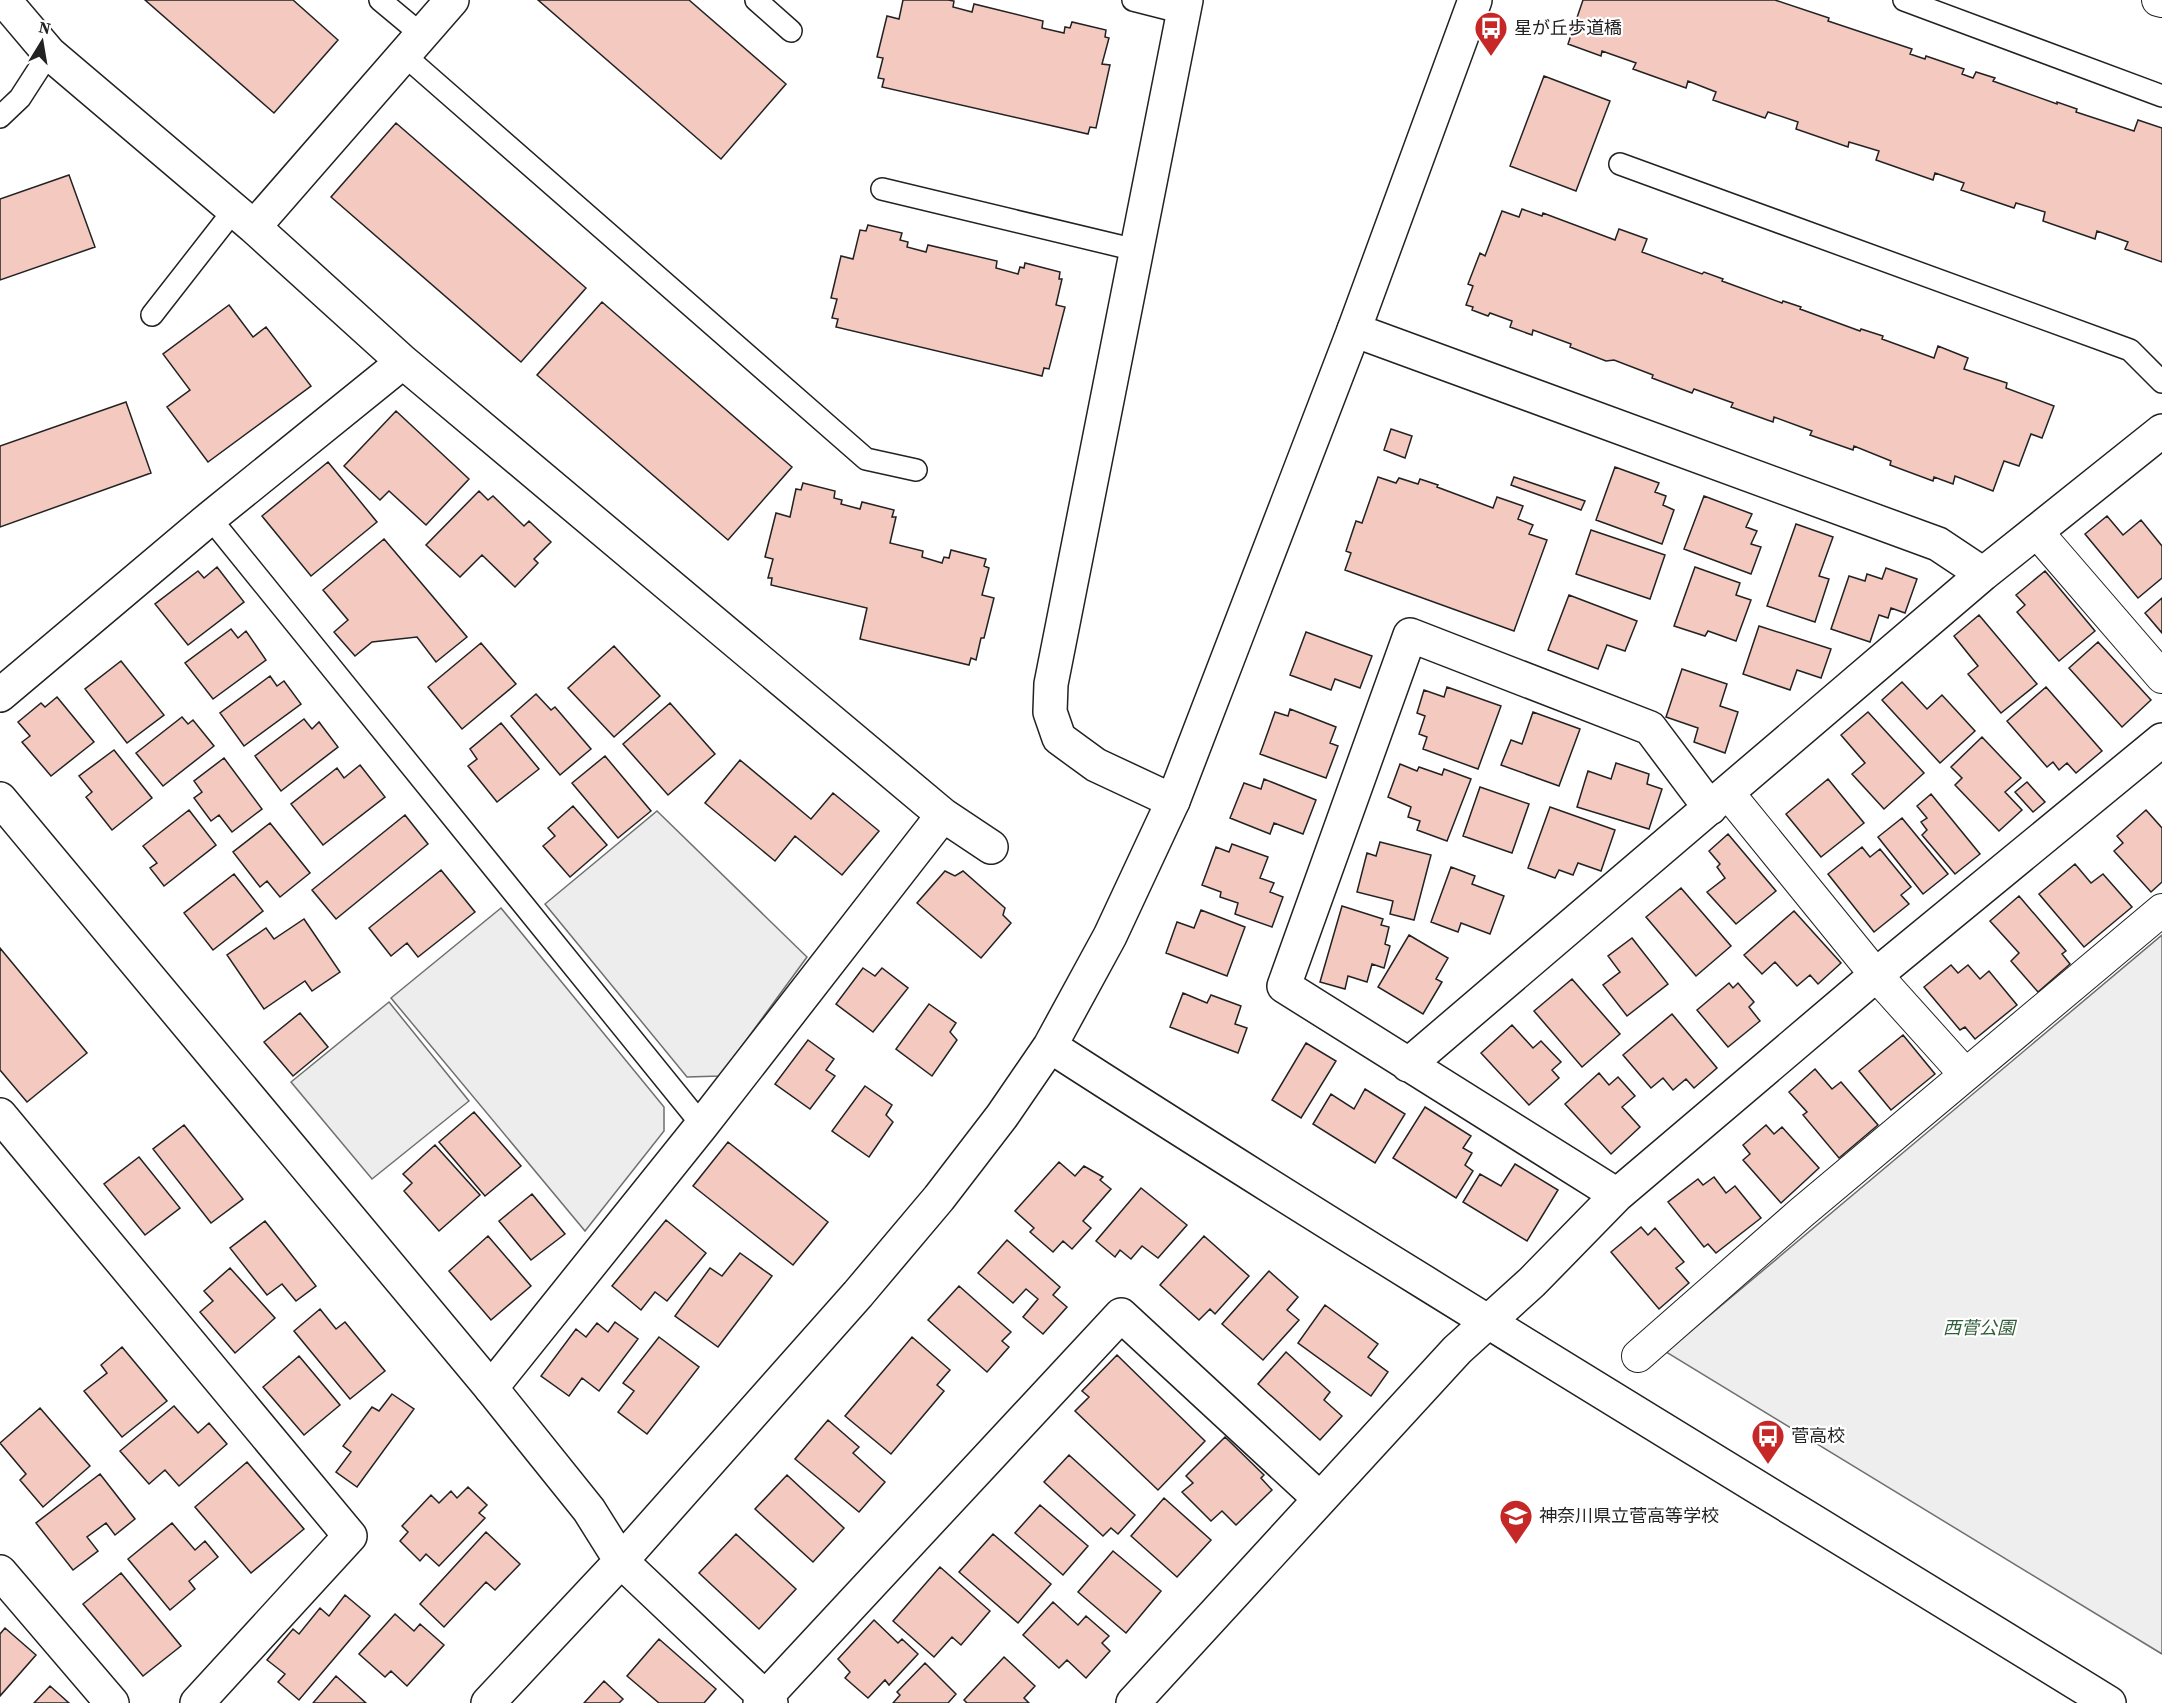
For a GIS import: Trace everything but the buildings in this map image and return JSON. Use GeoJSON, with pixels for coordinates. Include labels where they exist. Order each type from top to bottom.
{"type":"FeatureCollection","features":[{"type":"Feature","properties":{"kind":"street"},"geometry":{"type":"LineString","coordinates":[[4,0],[49,54],[244,219],[403,362],[943,815],[991,847]]}},
{"type":"Feature","properties":{"kind":"street"},"geometry":{"type":"LineString","coordinates":[[244,219],[413,45],[452,0]]}},
{"type":"Feature","properties":{"kind":"street"},"geometry":{"type":"LineString","coordinates":[[488,1703],[621,1561],[850,1303],[939,1198],[1002,1116],[1050,1046],[1110,936],[1173,801],[1354,330],[1475,0]]}},
{"type":"Feature","properties":{"kind":"street"},"geometry":{"type":"LineString","coordinates":[[1173,801],[1096,765],[1059,738],[1050,712],[1051,684],[1185,7]]}},
{"type":"Feature","properties":{"kind":"street"},"geometry":{"type":"LineString","coordinates":[[1354,330],[1938,544],[1983,574]]}},
{"type":"Feature","properties":{"kind":"street"},"geometry":{"type":"LineString","coordinates":[[0,695],[210,518],[403,362]]}},
{"type":"Feature","properties":{"kind":"street"},"geometry":{"type":"LineString","coordinates":[[1408,1065],[1983,574],[2162,431]]}},
{"type":"Feature","properties":{"kind":"street"},"geometry":{"type":"LineString","coordinates":[[2037,531],[2162,677]]}},
{"type":"Feature","properties":{"kind":"street"},"geometry":{"type":"LineString","coordinates":[[1617,1195],[1284,986],[1410,635],[1650,728],[1719,800],[1965,1074]]}},
{"type":"Feature","properties":{"kind":"street"},"geometry":{"type":"LineString","coordinates":[[1133,1703],[1457,1350],[1489,1323],[1617,1195],[1876,975],[2162,741]]}},
{"type":"Feature","properties":{"kind":"street"},"geometry":{"type":"LineString","coordinates":[[0,799],[491,1388],[589,1510],[621,1561],[765,1701],[1121,1315],[1320,1499]]}},
{"type":"Feature","properties":{"kind":"street"},"geometry":{"type":"LineString","coordinates":[[491,1388],[702,1125],[943,815]]}},
{"type":"Feature","properties":{"kind":"street"},"geometry":{"type":"LineString","coordinates":[[1638,1356],[1801,1213],[2162,910]]}},
{"type":"Feature","properties":{"kind":"street"},"geometry":{"type":"LineString","coordinates":[[1050,1046],[1489,1323],[1599,1388],[2109,1703]]}},
{"type":"Feature","properties":{"kind":"street"},"geometry":{"type":"LineString","coordinates":[[0,1115],[351,1536],[197,1703]]}},
{"type":"Feature","properties":{"kind":"street"},"geometry":{"type":"LineString","coordinates":[[0,1572],[112,1703]]}},
{"type":"Feature","properties":{"kind":"lane"},"geometry":{"type":"LineString","coordinates":[[380,0],[413,45],[866,459],[915,470]]}},
{"type":"Feature","properties":{"kind":"lane"},"geometry":{"type":"LineString","coordinates":[[756,0],[791,30]]}},
{"type":"Feature","properties":{"kind":"lane"},"geometry":{"type":"LineString","coordinates":[[1133,0],[1185,7]]}},
{"type":"Feature","properties":{"kind":"lane"},"geometry":{"type":"LineString","coordinates":[[1904,0],[2162,96]]}},
{"type":"Feature","properties":{"kind":"lane"},"geometry":{"type":"LineString","coordinates":[[0,117],[20,98],[49,54]]}},
{"type":"Feature","properties":{"kind":"lane"},"geometry":{"type":"LineString","coordinates":[[1620,164],[2130,350],[2162,382]]}},
{"type":"Feature","properties":{"kind":"lane"},"geometry":{"type":"LineString","coordinates":[[882,189],[1136,250]]}},
{"type":"Feature","properties":{"kind":"lane"},"geometry":{"type":"LineString","coordinates":[[152,315],[244,219]]}},
{"type":"Feature","properties":{"kind":"lane"},"geometry":{"type":"LineString","coordinates":[[210,518],[702,1125]]}},
{"type":"Feature","properties":{"kind":"green space","name":"西菅公園"},"geometry":{"type":"Polygon","coordinates":[[[2162,935],[2162,1654],[1666,1352],[2162,935]]]}},
{"type":"Feature","properties":{"kind":"shaded area"},"geometry":{"type":"Polygon","coordinates":[[[657,811],[807,957],[720,1076],[687,1077],[545,904],[657,811]]]}},
{"type":"Feature","properties":{"kind":"shaded area"},"geometry":{"type":"Polygon","coordinates":[[[501,908],[664,1107],[664,1131],[585,1231],[391,998],[501,908]]]}},
{"type":"Feature","properties":{"kind":"shaded area"},"geometry":{"type":"Polygon","coordinates":[[[389,1002],[469,1101],[372,1179],[291,1082],[389,1002]]]}},
{"type":"Feature","properties":{"kind":"place","name":"星が丘歩道橋"},"geometry":{"type":"Point","coordinates":[1491,57]}},
{"type":"Feature","properties":{"kind":"place","name":"菅高校"},"geometry":{"type":"Point","coordinates":[1768,1465]}},
{"type":"Feature","properties":{"kind":"place","name":"神奈川県立菅高等学校"},"geometry":{"type":"Point","coordinates":[1516,1545]}}]}
